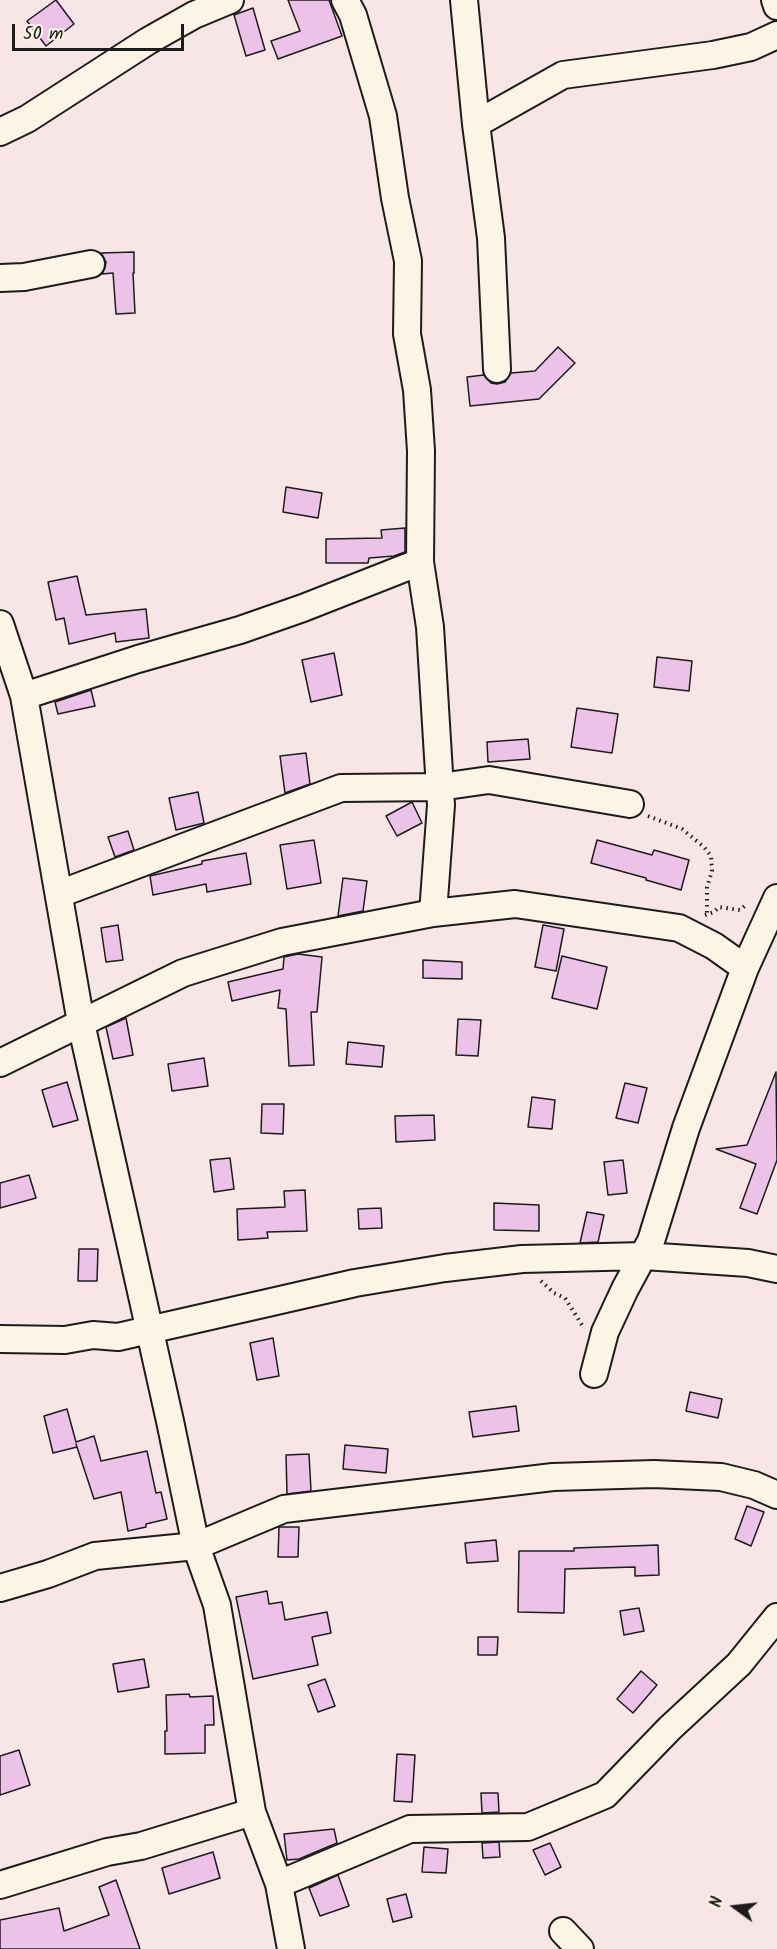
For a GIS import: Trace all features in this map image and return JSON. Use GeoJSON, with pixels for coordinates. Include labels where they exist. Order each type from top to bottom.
{"type":"FeatureCollection","features":[{"type":"Feature","properties":{"kind":"street"},"geometry":{"type":"LineString","coordinates":[[0,132],[27,119],[148,41],[196,7],[230,0]]}},
{"type":"Feature","properties":{"kind":"street"},"geometry":{"type":"LineString","coordinates":[[345,0],[353,15],[383,116],[408,261],[407,334],[417,390],[421,451],[420,562],[430,627],[441,805],[433,913]]}},
{"type":"Feature","properties":{"kind":"street"},"geometry":{"type":"LineString","coordinates":[[464,0],[476,124],[491,238],[497,369]]}},
{"type":"Feature","properties":{"kind":"street"},"geometry":{"type":"LineString","coordinates":[[775,0],[777,6]]}},
{"type":"Feature","properties":{"kind":"street"},"geometry":{"type":"LineString","coordinates":[[476,124],[563,75],[713,55],[751,47],[777,35]]}},
{"type":"Feature","properties":{"kind":"street"},"geometry":{"type":"LineString","coordinates":[[0,278],[24,277],[91,264]]}},
{"type":"Feature","properties":{"kind":"street"},"geometry":{"type":"LineString","coordinates":[[24,696],[138,659],[240,630],[420,562]]}},
{"type":"Feature","properties":{"kind":"street"},"geometry":{"type":"LineString","coordinates":[[0,624],[24,696],[81,1023],[196,1546],[216,1605],[252,1812],[279,1884],[291,1949]]}},
{"type":"Feature","properties":{"kind":"street"},"geometry":{"type":"LineString","coordinates":[[59,894],[341,788],[440,786],[489,780],[630,804]]}},
{"type":"Feature","properties":{"kind":"street"},"geometry":{"type":"LineString","coordinates":[[594,1374],[605,1332],[655,1231],[686,1128],[767,899]]}},
{"type":"Feature","properties":{"kind":"street"},"geometry":{"type":"LineString","coordinates":[[0,1064],[183,973],[282,942],[433,913],[514,904],[682,930],[714,946],[744,968]]}},
{"type":"Feature","properties":{"kind":"street"},"geometry":{"type":"LineString","coordinates":[[0,1340],[65,1340],[93,1335],[118,1336],[355,1283],[445,1268],[536,1259],[644,1256],[748,1263],[777,1269]]}},
{"type":"Feature","properties":{"kind":"street"},"geometry":{"type":"LineString","coordinates":[[0,1588],[48,1575],[95,1556],[196,1546],[284,1509],[553,1477],[654,1474],[721,1477],[754,1485],[777,1495]]}},
{"type":"Feature","properties":{"kind":"street"},"geometry":{"type":"LineString","coordinates":[[279,1884],[410,1829],[528,1827],[605,1795],[670,1728],[739,1664],[777,1617]]}},
{"type":"Feature","properties":{"kind":"street"},"geometry":{"type":"LineString","coordinates":[[0,1885],[107,1852],[141,1846],[252,1812]]}},
{"type":"Feature","properties":{"kind":"path"},"geometry":{"type":"LineString","coordinates":[[630,804],[650,818],[682,830],[704,847],[711,856],[712,871],[707,887],[706,914]]}},
{"type":"Feature","properties":{"kind":"path"},"geometry":{"type":"LineString","coordinates":[[682,930],[719,907],[740,910],[767,899]]}},
{"type":"Feature","properties":{"kind":"path"},"geometry":{"type":"LineString","coordinates":[[536,1259],[544,1285],[565,1298],[586,1329],[602,1344]]}},
{"type":"Feature","properties":{"kind":"building"},"geometry":{"type":"Polygon","coordinates":[[[56,0],[74,24],[46,46],[27,21],[56,0]]]}},
{"type":"Feature","properties":{"kind":"building"},"geometry":{"type":"Polygon","coordinates":[[[288,0],[329,0],[342,36],[278,59],[271,41],[300,31],[288,0]]]}},
{"type":"Feature","properties":{"kind":"building"},"geometry":{"type":"Polygon","coordinates":[[[253,8],[265,50],[246,56],[234,15],[253,8]]]}},
{"type":"Feature","properties":{"kind":"building"},"geometry":{"type":"Polygon","coordinates":[[[134,252],[135,313],[116,314],[113,273],[102,274],[106,262],[101,253],[134,252]]]}},
{"type":"Feature","properties":{"kind":"building"},"geometry":{"type":"Polygon","coordinates":[[[558,347],[575,363],[539,399],[470,406],[467,377],[484,375],[491,383],[505,382],[511,373],[535,371],[558,347]]]}},
{"type":"Feature","properties":{"kind":"building"},"geometry":{"type":"Polygon","coordinates":[[[286,487],[322,493],[318,518],[283,512],[286,487]]]}},
{"type":"Feature","properties":{"kind":"building"},"geometry":{"type":"Polygon","coordinates":[[[405,528],[405,552],[394,556],[369,558],[368,563],[326,563],[326,539],[382,538],[381,530],[405,528]]]}},
{"type":"Feature","properties":{"kind":"building"},"geometry":{"type":"Polygon","coordinates":[[[77,576],[86,615],[146,609],[149,638],[116,642],[115,633],[69,644],[64,618],[56,620],[48,582],[77,576]]]}},
{"type":"Feature","properties":{"kind":"building"},"geometry":{"type":"Polygon","coordinates":[[[334,653],[342,695],[311,702],[302,660],[334,653]]]}},
{"type":"Feature","properties":{"kind":"building"},"geometry":{"type":"Polygon","coordinates":[[[657,657],[692,661],[689,691],[654,687],[657,657]]]}},
{"type":"Feature","properties":{"kind":"building"},"geometry":{"type":"Polygon","coordinates":[[[91,690],[95,706],[58,714],[55,702],[91,690]]]}},
{"type":"Feature","properties":{"kind":"building"},"geometry":{"type":"Polygon","coordinates":[[[577,708],[618,714],[612,753],[571,747],[577,708]]]}},
{"type":"Feature","properties":{"kind":"building"},"geometry":{"type":"Polygon","coordinates":[[[528,739],[530,759],[488,762],[487,742],[528,739]]]}},
{"type":"Feature","properties":{"kind":"building"},"geometry":{"type":"Polygon","coordinates":[[[306,753],[310,784],[285,793],[280,756],[306,753]]]}},
{"type":"Feature","properties":{"kind":"building"},"geometry":{"type":"Polygon","coordinates":[[[198,792],[204,823],[176,830],[169,798],[198,792]]]}},
{"type":"Feature","properties":{"kind":"building"},"geometry":{"type":"Polygon","coordinates":[[[412,802],[422,823],[397,836],[386,816],[412,802]]]}},
{"type":"Feature","properties":{"kind":"building"},"geometry":{"type":"Polygon","coordinates":[[[128,831],[134,850],[115,857],[108,837],[128,831]]]}},
{"type":"Feature","properties":{"kind":"building"},"geometry":{"type":"Polygon","coordinates":[[[314,840],[321,883],[287,889],[280,845],[314,840]]]}},
{"type":"Feature","properties":{"kind":"building"},"geometry":{"type":"Polygon","coordinates":[[[597,840],[652,855],[654,850],[689,860],[681,890],[591,863],[597,840]]]}},
{"type":"Feature","properties":{"kind":"building"},"geometry":{"type":"Polygon","coordinates":[[[246,853],[251,884],[207,892],[206,884],[153,895],[150,876],[202,864],[202,861],[246,853]]]}},
{"type":"Feature","properties":{"kind":"building"},"geometry":{"type":"Polygon","coordinates":[[[343,878],[367,881],[363,911],[338,916],[343,878]]]}},
{"type":"Feature","properties":{"kind":"building"},"geometry":{"type":"Polygon","coordinates":[[[118,925],[123,960],[106,962],[101,928],[118,925]]]}},
{"type":"Feature","properties":{"kind":"building"},"geometry":{"type":"Polygon","coordinates":[[[543,925],[564,929],[556,971],[535,967],[543,925]]]}},
{"type":"Feature","properties":{"kind":"building"},"geometry":{"type":"Polygon","coordinates":[[[298,954],[322,957],[317,1012],[311,1012],[314,1065],[289,1066],[286,1009],[278,1008],[280,990],[232,1001],[228,982],[283,969],[284,957],[298,954]]]}},
{"type":"Feature","properties":{"kind":"building"},"geometry":{"type":"Polygon","coordinates":[[[562,956],[607,967],[597,1009],[552,998],[562,956]]]}},
{"type":"Feature","properties":{"kind":"building"},"geometry":{"type":"Polygon","coordinates":[[[423,960],[462,962],[462,979],[423,978],[423,960]]]}},
{"type":"Feature","properties":{"kind":"building"},"geometry":{"type":"Polygon","coordinates":[[[126,1018],[133,1055],[113,1059],[106,1027],[126,1018]]]}},
{"type":"Feature","properties":{"kind":"building"},"geometry":{"type":"Polygon","coordinates":[[[458,1019],[481,1020],[478,1056],[456,1055],[458,1019]]]}},
{"type":"Feature","properties":{"kind":"building"},"geometry":{"type":"Polygon","coordinates":[[[348,1042],[384,1046],[382,1067],[346,1064],[348,1042]]]}},
{"type":"Feature","properties":{"kind":"building"},"geometry":{"type":"Polygon","coordinates":[[[204,1058],[208,1086],[172,1091],[168,1064],[204,1058]]]}},
{"type":"Feature","properties":{"kind":"building"},"geometry":{"type":"Polygon","coordinates":[[[776,1072],[777,1160],[757,1214],[740,1208],[756,1164],[716,1149],[747,1145],[776,1072]]]}},
{"type":"Feature","properties":{"kind":"building"},"geometry":{"type":"Polygon","coordinates":[[[67,1082],[78,1120],[53,1127],[42,1090],[67,1082]]]}},
{"type":"Feature","properties":{"kind":"building"},"geometry":{"type":"Polygon","coordinates":[[[625,1083],[647,1088],[638,1123],[616,1118],[625,1083]]]}},
{"type":"Feature","properties":{"kind":"building"},"geometry":{"type":"Polygon","coordinates":[[[532,1097],[555,1100],[552,1129],[528,1127],[532,1097]]]}},
{"type":"Feature","properties":{"kind":"building"},"geometry":{"type":"Polygon","coordinates":[[[262,1104],[284,1104],[283,1134],[261,1133],[262,1104]]]}},
{"type":"Feature","properties":{"kind":"building"},"geometry":{"type":"Polygon","coordinates":[[[434,1115],[435,1140],[396,1142],[395,1116],[434,1115]]]}},
{"type":"Feature","properties":{"kind":"building"},"geometry":{"type":"Polygon","coordinates":[[[230,1158],[234,1189],[214,1192],[210,1160],[230,1158]]]}},
{"type":"Feature","properties":{"kind":"building"},"geometry":{"type":"Polygon","coordinates":[[[623,1160],[627,1193],[608,1195],[604,1162],[623,1160]]]}},
{"type":"Feature","properties":{"kind":"building"},"geometry":{"type":"Polygon","coordinates":[[[29,1175],[36,1198],[0,1208],[0,1183],[29,1175]]]}},
{"type":"Feature","properties":{"kind":"building"},"geometry":{"type":"Polygon","coordinates":[[[305,1190],[307,1231],[267,1232],[268,1238],[238,1240],[237,1209],[285,1207],[284,1191],[305,1190]]]}},
{"type":"Feature","properties":{"kind":"building"},"geometry":{"type":"Polygon","coordinates":[[[494,1203],[539,1205],[539,1231],[494,1230],[494,1203]]]}},
{"type":"Feature","properties":{"kind":"building"},"geometry":{"type":"Polygon","coordinates":[[[381,1208],[382,1228],[359,1229],[358,1209],[381,1208]]]}},
{"type":"Feature","properties":{"kind":"building"},"geometry":{"type":"Polygon","coordinates":[[[587,1212],[604,1215],[598,1242],[580,1243],[587,1212]]]}},
{"type":"Feature","properties":{"kind":"building"},"geometry":{"type":"Polygon","coordinates":[[[79,1249],[98,1249],[97,1281],[78,1281],[79,1249]]]}},
{"type":"Feature","properties":{"kind":"building"},"geometry":{"type":"Polygon","coordinates":[[[273,1338],[279,1376],[257,1380],[250,1343],[273,1338]]]}},
{"type":"Feature","properties":{"kind":"building"},"geometry":{"type":"Polygon","coordinates":[[[690,1392],[722,1399],[718,1418],[686,1411],[690,1392]]]}},
{"type":"Feature","properties":{"kind":"building"},"geometry":{"type":"Polygon","coordinates":[[[516,1406],[519,1431],[473,1437],[469,1412],[516,1406]]]}},
{"type":"Feature","properties":{"kind":"building"},"geometry":{"type":"Polygon","coordinates":[[[67,1409],[76,1442],[94,1436],[101,1461],[147,1451],[156,1493],[161,1492],[167,1519],[128,1531],[121,1492],[94,1499],[77,1447],[53,1453],[44,1416],[67,1409]]]}},
{"type":"Feature","properties":{"kind":"building"},"geometry":{"type":"Polygon","coordinates":[[[345,1445],[388,1449],[386,1473],[343,1469],[345,1445]]]}},
{"type":"Feature","properties":{"kind":"building"},"geometry":{"type":"Polygon","coordinates":[[[309,1454],[311,1491],[287,1494],[286,1455],[309,1454]]]}},
{"type":"Feature","properties":{"kind":"building"},"geometry":{"type":"Polygon","coordinates":[[[747,1506],[764,1512],[751,1546],[735,1539],[747,1506]]]}},
{"type":"Feature","properties":{"kind":"building"},"geometry":{"type":"Polygon","coordinates":[[[279,1527],[299,1527],[298,1557],[278,1557],[279,1527]]]}},
{"type":"Feature","properties":{"kind":"building"},"geometry":{"type":"Polygon","coordinates":[[[496,1540],[498,1561],[467,1563],[465,1543],[496,1540]]]}},
{"type":"Feature","properties":{"kind":"building"},"geometry":{"type":"Polygon","coordinates":[[[658,1545],[659,1575],[635,1576],[635,1567],[565,1569],[564,1613],[518,1612],[519,1551],[574,1551],[574,1548],[658,1545]]]}},
{"type":"Feature","properties":{"kind":"building"},"geometry":{"type":"Polygon","coordinates":[[[267,1591],[269,1604],[282,1602],[285,1620],[327,1612],[331,1633],[312,1637],[318,1665],[253,1679],[236,1597],[267,1591]]]}},
{"type":"Feature","properties":{"kind":"building"},"geometry":{"type":"Polygon","coordinates":[[[639,1608],[644,1631],[624,1635],[620,1611],[639,1608]]]}},
{"type":"Feature","properties":{"kind":"building"},"geometry":{"type":"Polygon","coordinates":[[[478,1637],[498,1637],[497,1655],[478,1655],[478,1637]]]}},
{"type":"Feature","properties":{"kind":"building"},"geometry":{"type":"Polygon","coordinates":[[[144,1659],[149,1687],[118,1692],[113,1664],[144,1659]]]}},
{"type":"Feature","properties":{"kind":"building"},"geometry":{"type":"Polygon","coordinates":[[[641,1671],[657,1685],[633,1713],[617,1699],[641,1671]]]}},
{"type":"Feature","properties":{"kind":"building"},"geometry":{"type":"Polygon","coordinates":[[[325,1679],[335,1706],[318,1712],[308,1685],[325,1679]]]}},
{"type":"Feature","properties":{"kind":"building"},"geometry":{"type":"Polygon","coordinates":[[[189,1694],[190,1697],[213,1696],[214,1725],[205,1725],[205,1753],[165,1754],[166,1695],[189,1694]]]}},
{"type":"Feature","properties":{"kind":"building"},"geometry":{"type":"Polygon","coordinates":[[[19,1750],[30,1785],[0,1795],[0,1756],[19,1750]]]}},
{"type":"Feature","properties":{"kind":"building"},"geometry":{"type":"Polygon","coordinates":[[[397,1754],[415,1755],[412,1802],[394,1801],[397,1754]]]}},
{"type":"Feature","properties":{"kind":"building"},"geometry":{"type":"Polygon","coordinates":[[[481,1793],[498,1793],[499,1812],[482,1813],[481,1793]]]}},
{"type":"Feature","properties":{"kind":"building"},"geometry":{"type":"Polygon","coordinates":[[[334,1829],[337,1843],[299,1859],[287,1860],[284,1834],[334,1829]]]}},
{"type":"Feature","properties":{"kind":"building"},"geometry":{"type":"Polygon","coordinates":[[[499,1842],[500,1857],[483,1858],[482,1843],[499,1842]]]}},
{"type":"Feature","properties":{"kind":"building"},"geometry":{"type":"Polygon","coordinates":[[[550,1843],[561,1867],[545,1875],[533,1850],[550,1843]]]}},
{"type":"Feature","properties":{"kind":"building"},"geometry":{"type":"Polygon","coordinates":[[[424,1847],[448,1849],[446,1873],[422,1872],[424,1847]]]}},
{"type":"Feature","properties":{"kind":"building"},"geometry":{"type":"Polygon","coordinates":[[[213,1852],[220,1878],[169,1894],[162,1868],[213,1852]]]}},
{"type":"Feature","properties":{"kind":"building"},"geometry":{"type":"Polygon","coordinates":[[[338,1875],[349,1906],[320,1916],[309,1888],[338,1875]]]}},
{"type":"Feature","properties":{"kind":"building"},"geometry":{"type":"Polygon","coordinates":[[[116,1880],[140,1949],[0,1949],[0,1920],[59,1908],[64,1931],[109,1915],[99,1887],[116,1880]]]}},
{"type":"Feature","properties":{"kind":"building"},"geometry":{"type":"Polygon","coordinates":[[[406,1894],[412,1917],[393,1922],[387,1899],[406,1894]]]}}]}
